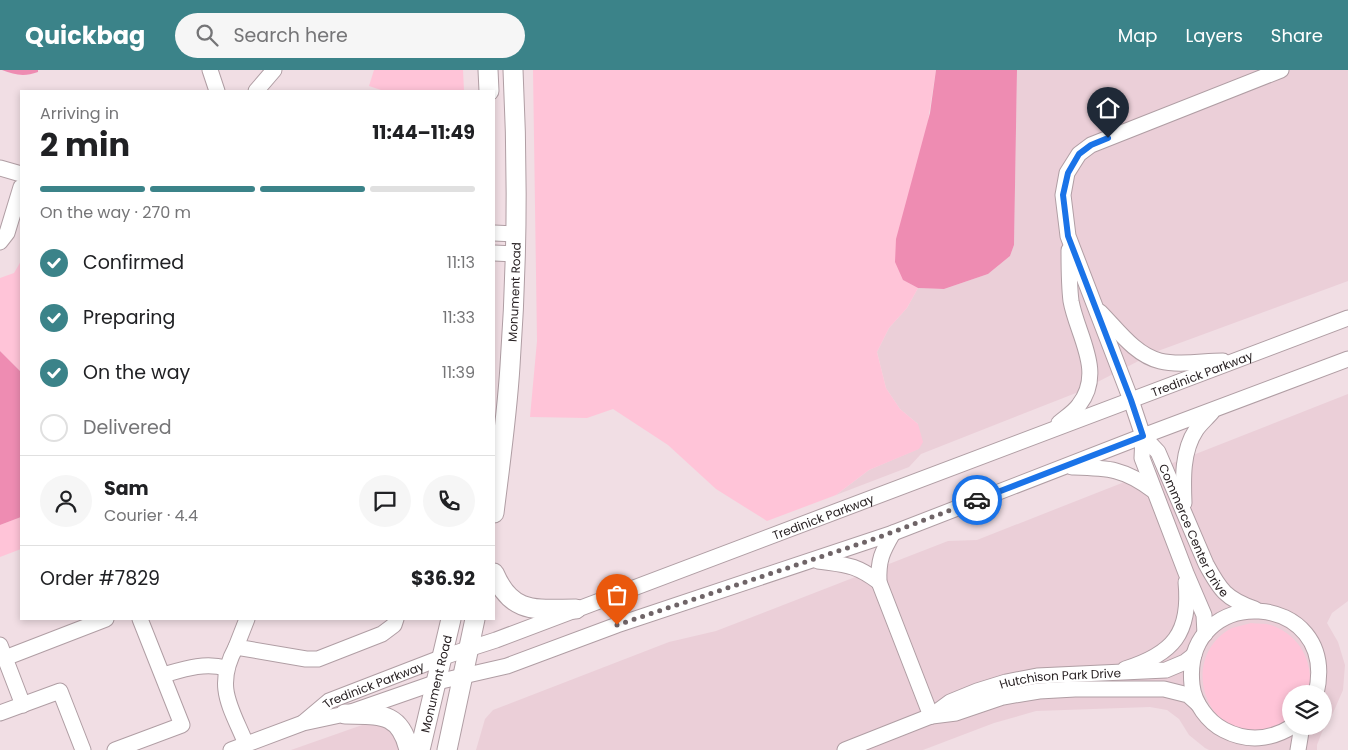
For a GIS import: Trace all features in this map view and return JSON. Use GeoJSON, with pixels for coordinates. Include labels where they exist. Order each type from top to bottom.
{"type":"FeatureCollection","features":[{"type":"Feature","properties":{"kind":"main road"},"geometry":{"type":"LineString","coordinates":[[488,70],[489,90]]}},
{"type":"Feature","properties":{"kind":"main road","name":"Monument Road"},"geometry":{"type":"LineString","coordinates":[[495,504],[510,366],[516,254],[512,70]]}},
{"type":"Feature","properties":{"kind":"main road"},"geometry":{"type":"LineString","coordinates":[[495,575],[504,593],[522,606],[542,609],[576,609]]}},
{"type":"Feature","properties":{"kind":"main road","name":"Monument Road"},"geometry":{"type":"LineString","coordinates":[[420,750],[444,657],[451,620]]}},
{"type":"Feature","properties":{"kind":"main road","name":"Monument Road"},"geometry":{"type":"LineString","coordinates":[[447,750],[475,620]]}},
{"type":"Feature","properties":{"kind":"main road"},"geometry":{"type":"LineString","coordinates":[[345,714],[374,715],[391,719],[400,726],[410,750]]}},
{"type":"Feature","properties":{"kind":"street"},"geometry":{"type":"LineString","coordinates":[[210,70],[217,90]]}},
{"type":"Feature","properties":{"kind":"street"},"geometry":{"type":"LineString","coordinates":[[263,89],[274,70]]}},
{"type":"Feature","properties":{"kind":"street","name":"Commerce Center Drive"},"geometry":{"type":"LineString","coordinates":[[1205,634],[1204,615],[1142,458],[1143,436],[1131,400],[1068,236],[1063,195],[1068,173],[1079,154],[1089,146],[1280,70]]}},
{"type":"Feature","properties":{"kind":"street"},"geometry":{"type":"LineString","coordinates":[[0,168],[20,174]]}},
{"type":"Feature","properties":{"kind":"street"},"geometry":{"type":"LineString","coordinates":[[0,242],[7,233],[20,190]]}},
{"type":"Feature","properties":{"kind":"street"},"geometry":{"type":"LineString","coordinates":[[495,233],[515,234]]}},
{"type":"Feature","properties":{"kind":"street"},"geometry":{"type":"LineString","coordinates":[[1052,429],[1078,406],[1087,393],[1090,380],[1088,357],[1071,301],[1068,236]]}},
{"type":"Feature","properties":{"kind":"street"},"geometry":{"type":"LineString","coordinates":[[495,253],[516,254]]}},
{"type":"Feature","properties":{"kind":"street"},"geometry":{"type":"LineString","coordinates":[[1095,307],[1132,345],[1150,358],[1161,362],[1176,363],[1235,360]]}},
{"type":"Feature","properties":{"kind":"street","name":"Tredinick Parkway"},"geometry":{"type":"LineString","coordinates":[[303,723],[329,701],[1348,318]]}},
{"type":"Feature","properties":{"kind":"street","name":"Tredinick Parkway"},"geometry":{"type":"LineString","coordinates":[[231,750],[303,723],[345,714],[437,682],[507,666],[617,625],[893,533],[1143,436],[1348,360]]}},
{"type":"Feature","properties":{"kind":"street"},"geometry":{"type":"LineString","coordinates":[[1184,512],[1183,480],[1186,452],[1196,430],[1214,410]]}},
{"type":"Feature","properties":{"kind":"street","name":"Commerce Center Drive"},"geometry":{"type":"LineString","coordinates":[[1143,436],[1158,452],[1206,564],[1215,580],[1226,595],[1238,603],[1256,610]]}},
{"type":"Feature","properties":{"kind":"street"},"geometry":{"type":"LineString","coordinates":[[1065,466],[1107,468],[1125,472],[1154,491]]}},
{"type":"Feature","properties":{"kind":"street"},"geometry":{"type":"LineString","coordinates":[[893,533],[881,553],[878,564],[879,582],[931,716]]}},
{"type":"Feature","properties":{"kind":"street"},"geometry":{"type":"LineString","coordinates":[[814,560],[854,566],[879,582]]}},
{"type":"Feature","properties":{"kind":"street"},"geometry":{"type":"LineString","coordinates":[[1115,672],[1161,654],[1175,640],[1182,629],[1188,601],[1186,573]]}},
{"type":"Feature","properties":{"kind":"street"},"geometry":{"type":"LineString","coordinates":[[1282,733],[1254,739],[1237,736],[1221,729],[1208,718],[1198,704],[1192,688],[1191,671],[1194,654],[1205,634],[1216,623],[1242,611],[1274,612],[1290,620],[1303,631],[1313,646],[1319,662],[1319,685]]}},
{"type":"Feature","properties":{"kind":"street"},"geometry":{"type":"LineString","coordinates":[[23,705],[2,652],[103,620]]}},
{"type":"Feature","properties":{"kind":"street"},"geometry":{"type":"LineString","coordinates":[[116,750],[182,725],[140,620]]}},
{"type":"Feature","properties":{"kind":"street"},"geometry":{"type":"LineString","coordinates":[[246,744],[224,686],[226,668],[247,620]]}},
{"type":"Feature","properties":{"kind":"street"},"geometry":{"type":"LineString","coordinates":[[236,647],[306,659],[318,659],[382,634],[394,625],[396,620]]}},
{"type":"Feature","properties":{"kind":"street","name":"Hutchison Park Drive"},"geometry":{"type":"LineString","coordinates":[[931,716],[950,702],[976,691],[1006,682],[1037,676],[1166,670],[1185,662],[1194,654]]}},
{"type":"Feature","properties":{"kind":"street"},"geometry":{"type":"LineString","coordinates":[[162,675],[196,666],[226,668]]}},
{"type":"Feature","properties":{"kind":"street","name":"Hutchison Park Drive"},"geometry":{"type":"LineString","coordinates":[[845,750],[931,716],[956,713],[1003,697],[1039,691],[1164,689],[1188,694],[1198,704]]}},
{"type":"Feature","properties":{"kind":"street"},"geometry":{"type":"LineString","coordinates":[[0,714],[60,691],[83,750]]}},
{"type":"Feature","properties":{"kind":"street"},"geometry":{"type":"LineString","coordinates":[[1298,750],[1300,735]]}},
{"type":"Feature","properties":{"kind":"street"},"geometry":{"type":"LineString","coordinates":[[1254,739],[1266,750]]}},
{"type":"Feature","properties":{"kind":"shaded area"},"geometry":{"type":"Polygon","coordinates":[[[2,70],[38,70],[38,72],[20,75],[2,70]]]}},
{"type":"Feature","properties":{"kind":"shaded area"},"geometry":{"type":"Polygon","coordinates":[[[374,70],[463,70],[464,90],[381,90],[369,86],[374,70]]]}},
{"type":"Feature","properties":{"kind":"shaded area"},"geometry":{"type":"Polygon","coordinates":[[[533,70],[936,70],[903,280],[918,288],[907,308],[889,328],[877,352],[886,388],[900,409],[918,424],[923,442],[919,449],[869,470],[836,495],[767,521],[716,489],[668,445],[613,409],[587,418],[530,417],[537,341],[533,70]]]}},
{"type":"Feature","properties":{"kind":"shaded area"},"geometry":{"type":"Polygon","coordinates":[[[936,70],[1017,70],[1014,245],[1010,256],[988,274],[944,289],[918,288],[903,280],[895,262],[896,239],[930,113],[936,70]]]}},
{"type":"Feature","properties":{"kind":"shaded area"},"geometry":{"type":"Polygon","coordinates":[[[1017,70],[1348,70],[1348,281],[1158,351],[1076,393],[921,454],[909,467],[836,495],[869,470],[918,449],[918,424],[900,409],[886,388],[877,352],[889,328],[907,308],[918,288],[944,289],[988,274],[1010,256],[1014,245],[1017,70]]]}},
{"type":"Feature","properties":{"kind":"shaded area"},"geometry":{"type":"Polygon","coordinates":[[[20,263],[20,371],[0,351],[0,278],[14,273],[20,263]]]}},
{"type":"Feature","properties":{"kind":"shaded area"},"geometry":{"type":"Polygon","coordinates":[[[0,351],[20,371],[20,517],[0,525],[0,351]]]}},
{"type":"Feature","properties":{"kind":"shaded area"},"geometry":{"type":"Polygon","coordinates":[[[1348,394],[1348,601],[1332,613],[1327,623],[1338,642],[1345,665],[1343,690],[1332,715],[1332,685],[1282,685],[1282,735],[1321,735],[1317,750],[1209,750],[1189,735],[1179,719],[1167,710],[1150,707],[1036,711],[994,723],[923,750],[476,750],[485,719],[493,710],[669,642],[716,631],[948,541],[977,540],[1348,394]]]}},
{"type":"Feature","properties":{"kind":"shaded area"},"geometry":{"type":"Polygon","coordinates":[[[20,517],[20,549],[0,557],[0,525],[20,517]]]}},
{"type":"Feature","properties":{"kind":"shaded area"},"geometry":{"type":"Polygon","coordinates":[[[1251,623],[1271,625],[1290,636],[1298,643],[1303,652],[1310,672],[1310,685],[1282,685],[1282,725],[1264,731],[1243,731],[1226,723],[1213,710],[1205,694],[1203,676],[1206,657],[1215,641],[1232,628],[1251,623]]]}},
{"type":"Feature","properties":{"kind":"shaded area"},"geometry":{"type":"Polygon","coordinates":[[[379,723],[393,730],[399,750],[291,750],[365,724],[379,723]]]}},
{"type":"Feature","properties":{"kind":"way so far"},"geometry":{"type":"LineString","coordinates":[[617,625],[893,533],[977,500]]}},
{"type":"Feature","properties":{"kind":"route"},"geometry":{"type":"LineString","coordinates":[[977,500],[1143,436],[1068,236],[1063,195],[1068,173],[1079,154],[1091,145],[1108,138]]}}]}
